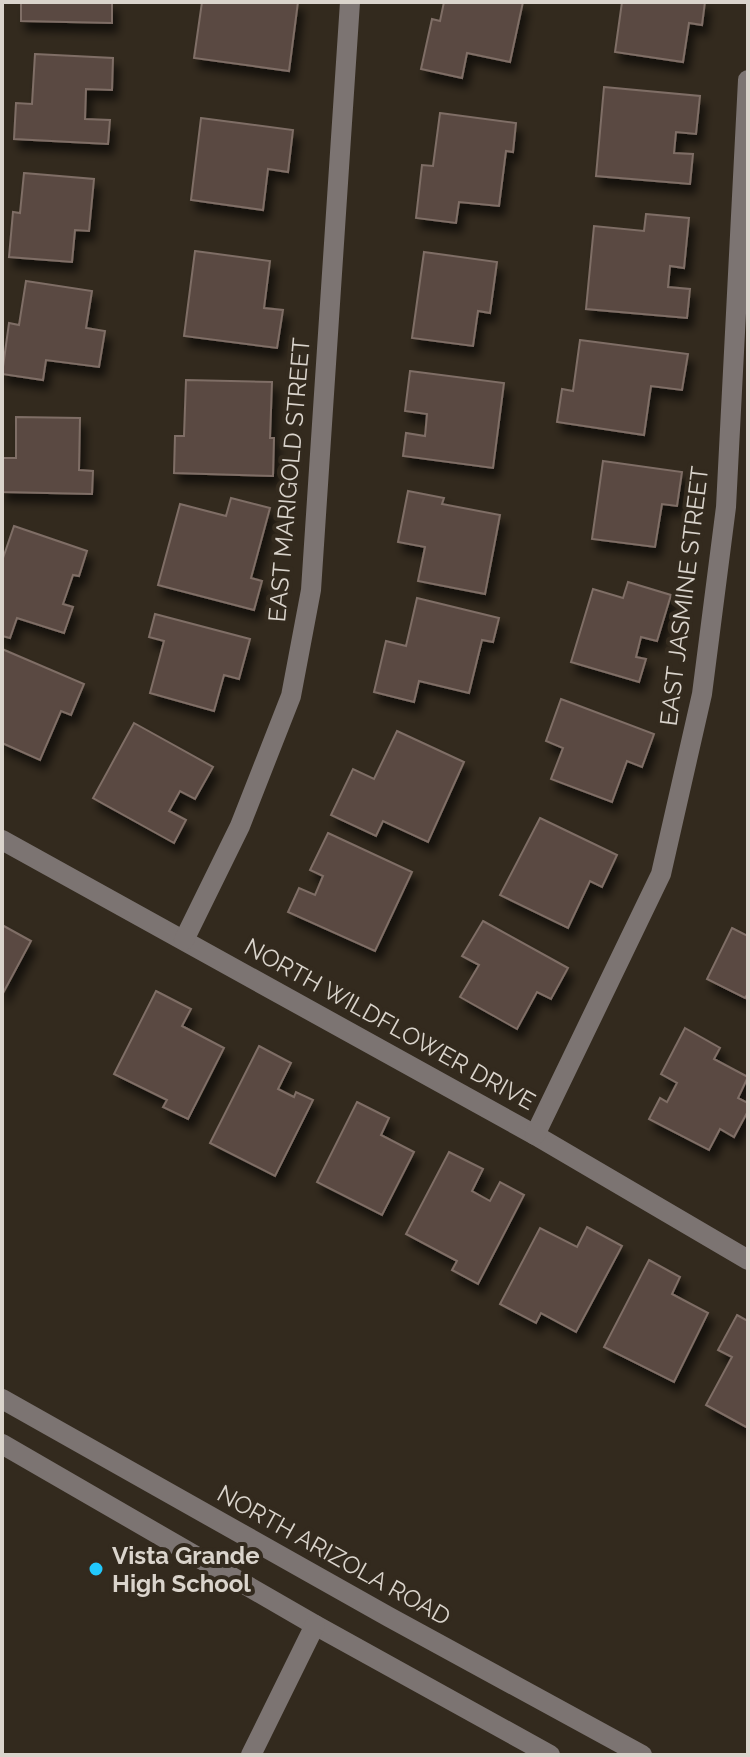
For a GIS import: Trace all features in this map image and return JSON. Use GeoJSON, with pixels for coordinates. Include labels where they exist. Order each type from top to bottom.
{"type":"FeatureCollection","features":[{"type":"Feature","properties":{"kind":"street","name":"EAST MARIGOLD STREET"},"geometry":{"type":"LineString","coordinates":[[184,940],[240,826],[291,696],[308,605],[350,2]]}},
{"type":"Feature","properties":{"kind":"street","name":"EAST JASMINE STREET"},"geometry":{"type":"LineString","coordinates":[[535,1135],[661,874],[702,694],[726,507],[748,80]]}},
{"type":"Feature","properties":{"kind":"street","name":"NORTH WILDFLOWER DRIVE"},"geometry":{"type":"LineString","coordinates":[[2,840],[535,1135],[748,1260]]}},
{"type":"Feature","properties":{"kind":"street","name":"NORTH ARIZOLA ROAD"},"geometry":{"type":"LineString","coordinates":[[2,1399],[642,1755]]}},
{"type":"Feature","properties":{"kind":"street"},"geometry":{"type":"LineString","coordinates":[[2,1444],[315,1625],[550,1755]]}},
{"type":"Feature","properties":{"kind":"street"},"geometry":{"type":"LineString","coordinates":[[251,1755],[315,1625]]}},
{"type":"Feature","properties":{"kind":"building"},"geometry":{"type":"Polygon","coordinates":[[[21,2],[112,2],[112,23],[21,21],[21,2]]]}},
{"type":"Feature","properties":{"kind":"building"},"geometry":{"type":"Polygon","coordinates":[[[202,2],[298,2],[289,71],[194,58],[202,2]]]}},
{"type":"Feature","properties":{"kind":"building"},"geometry":{"type":"Polygon","coordinates":[[[444,2],[523,2],[510,62],[467,53],[462,78],[421,69],[432,19],[440,21],[444,2]]]}},
{"type":"Feature","properties":{"kind":"building"},"geometry":{"type":"Polygon","coordinates":[[[622,2],[705,2],[702,25],[689,23],[683,62],[615,52],[622,2]]]}},
{"type":"Feature","properties":{"kind":"building"},"geometry":{"type":"Polygon","coordinates":[[[35,54],[113,58],[112,90],[86,89],[85,119],[110,120],[108,144],[14,139],[16,103],[32,104],[35,54]]]}},
{"type":"Feature","properties":{"kind":"building"},"geometry":{"type":"Polygon","coordinates":[[[604,87],[700,96],[696,134],[676,132],[674,153],[693,154],[690,184],[596,176],[604,87]]]}},
{"type":"Feature","properties":{"kind":"building"},"geometry":{"type":"Polygon","coordinates":[[[440,113],[516,123],[513,152],[506,151],[499,206],[459,202],[456,223],[416,218],[422,165],[433,166],[440,113]]]}},
{"type":"Feature","properties":{"kind":"building"},"geometry":{"type":"Polygon","coordinates":[[[201,118],[293,130],[288,172],[268,169],[263,210],[191,200],[201,118]]]}},
{"type":"Feature","properties":{"kind":"building"},"geometry":{"type":"Polygon","coordinates":[[[24,173],[94,179],[89,231],[75,230],[72,262],[9,257],[13,212],[20,213],[24,173]]]}},
{"type":"Feature","properties":{"kind":"building"},"geometry":{"type":"Polygon","coordinates":[[[646,214],[689,218],[684,268],[670,266],[668,287],[690,289],[687,318],[586,309],[594,226],[644,231],[646,214]]]}},
{"type":"Feature","properties":{"kind":"building"},"geometry":{"type":"Polygon","coordinates":[[[195,251],[270,261],[264,308],[283,310],[277,348],[184,336],[195,251]]]}},
{"type":"Feature","properties":{"kind":"building"},"geometry":{"type":"Polygon","coordinates":[[[424,252],[497,262],[490,313],[478,311],[473,346],[412,338],[424,252]]]}},
{"type":"Feature","properties":{"kind":"building"},"geometry":{"type":"Polygon","coordinates":[[[26,281],[92,291],[86,328],[105,331],[99,367],[46,360],[43,380],[2,374],[9,323],[19,325],[26,281]]]}},
{"type":"Feature","properties":{"kind":"building"},"geometry":{"type":"Polygon","coordinates":[[[580,340],[688,354],[682,390],[651,386],[644,435],[557,422],[562,389],[573,391],[580,340]]]}},
{"type":"Feature","properties":{"kind":"building"},"geometry":{"type":"Polygon","coordinates":[[[410,371],[504,383],[493,468],[403,456],[406,433],[425,436],[427,414],[405,411],[410,371]]]}},
{"type":"Feature","properties":{"kind":"building"},"geometry":{"type":"Polygon","coordinates":[[[186,380],[272,382],[270,438],[274,438],[273,476],[174,473],[175,436],[184,436],[186,380]]]}},
{"type":"Feature","properties":{"kind":"building"},"geometry":{"type":"Polygon","coordinates":[[[16,417],[80,418],[79,470],[93,471],[92,494],[2,492],[2,458],[16,458],[16,417]]]}},
{"type":"Feature","properties":{"kind":"building"},"geometry":{"type":"Polygon","coordinates":[[[603,461],[682,472],[677,506],[662,504],[655,547],[592,539],[603,461]]]}},
{"type":"Feature","properties":{"kind":"building"},"geometry":{"type":"Polygon","coordinates":[[[408,491],[444,498],[442,504],[500,515],[485,594],[418,581],[425,547],[398,542],[408,491]]]}},
{"type":"Feature","properties":{"kind":"building"},"geometry":{"type":"Polygon","coordinates":[[[231,498],[270,508],[251,578],[262,581],[254,610],[158,585],[180,504],[226,516],[231,498]]]}},
{"type":"Feature","properties":{"kind":"building"},"geometry":{"type":"Polygon","coordinates":[[[14,526],[87,551],[79,576],[73,575],[63,604],[73,607],[64,633],[17,618],[10,638],[2,636],[2,561],[14,526]]]}},
{"type":"Feature","properties":{"kind":"building"},"geometry":{"type":"Polygon","coordinates":[[[628,582],[671,595],[657,641],[641,637],[636,657],[646,659],[639,682],[571,662],[593,589],[623,598],[628,582]]]}},
{"type":"Feature","properties":{"kind":"building"},"geometry":{"type":"Polygon","coordinates":[[[417,598],[499,618],[493,642],[482,640],[469,693],[419,681],[414,702],[374,692],[386,641],[406,646],[417,598]]]}},
{"type":"Feature","properties":{"kind":"building"},"geometry":{"type":"Polygon","coordinates":[[[155,614],[250,639],[239,679],[224,675],[214,711],[150,693],[164,641],[149,637],[155,614]]]}},
{"type":"Feature","properties":{"kind":"building"},"geometry":{"type":"Polygon","coordinates":[[[2,649],[84,684],[71,715],[61,711],[40,760],[2,743],[2,649]]]}},
{"type":"Feature","properties":{"kind":"building"},"geometry":{"type":"Polygon","coordinates":[[[561,699],[654,734],[642,767],[627,761],[612,802],[551,779],[563,748],[546,741],[561,699]]]}},
{"type":"Feature","properties":{"kind":"building"},"geometry":{"type":"Polygon","coordinates":[[[134,723],[213,767],[195,799],[180,791],[169,811],[186,820],[174,843],[93,798],[134,723]]]}},
{"type":"Feature","properties":{"kind":"building"},"geometry":{"type":"Polygon","coordinates":[[[397,731],[464,762],[428,842],[383,821],[376,836],[331,815],[353,769],[374,779],[397,731]]]}},
{"type":"Feature","properties":{"kind":"building"},"geometry":{"type":"Polygon","coordinates":[[[540,818],[617,855],[602,887],[590,881],[568,928],[500,895],[540,818]]]}},
{"type":"Feature","properties":{"kind":"building"},"geometry":{"type":"Polygon","coordinates":[[[328,833],[412,872],[375,951],[288,912],[299,888],[315,895],[323,876],[310,870],[328,833]]]}},
{"type":"Feature","properties":{"kind":"building"},"geometry":{"type":"Polygon","coordinates":[[[483,921],[568,968],[551,999],[537,992],[517,1029],[460,997],[479,965],[462,956],[483,921]]]}},
{"type":"Feature","properties":{"kind":"building"},"geometry":{"type":"Polygon","coordinates":[[[2,925],[31,941],[2,995],[2,925]]]}},
{"type":"Feature","properties":{"kind":"building"},"geometry":{"type":"Polygon","coordinates":[[[732,928],[748,936],[748,993],[745,998],[707,979],[732,928]]]}},
{"type":"Feature","properties":{"kind":"building"},"geometry":{"type":"Polygon","coordinates":[[[156,991],[191,1009],[182,1026],[224,1048],[188,1119],[163,1107],[167,1100],[114,1074],[156,991]]]}},
{"type":"Feature","properties":{"kind":"building"},"geometry":{"type":"Polygon","coordinates":[[[685,1028],[720,1048],[714,1059],[748,1077],[738,1098],[748,1103],[748,1111],[734,1137],[720,1129],[709,1150],[649,1119],[660,1098],[667,1102],[677,1083],[661,1074],[685,1028]]]}},
{"type":"Feature","properties":{"kind":"building"},"geometry":{"type":"Polygon","coordinates":[[[259,1046],[291,1063],[278,1089],[294,1097],[296,1092],[313,1100],[275,1176],[210,1143],[259,1046]]]}},
{"type":"Feature","properties":{"kind":"building"},"geometry":{"type":"Polygon","coordinates":[[[357,1102],[389,1118],[381,1135],[414,1152],[382,1215],[317,1182],[357,1102]]]}},
{"type":"Feature","properties":{"kind":"building"},"geometry":{"type":"Polygon","coordinates":[[[449,1152],[483,1169],[472,1191],[490,1201],[500,1182],[524,1195],[478,1284],[452,1270],[457,1261],[406,1234],[449,1152]]]}},
{"type":"Feature","properties":{"kind":"building"},"geometry":{"type":"Polygon","coordinates":[[[587,1227],[622,1246],[576,1332],[541,1313],[536,1323],[500,1304],[540,1228],[577,1247],[587,1227]]]}},
{"type":"Feature","properties":{"kind":"building"},"geometry":{"type":"Polygon","coordinates":[[[649,1260],[680,1277],[672,1294],[708,1313],[674,1382],[604,1347],[649,1260]]]}},
{"type":"Feature","properties":{"kind":"building"},"geometry":{"type":"Polygon","coordinates":[[[737,1315],[748,1321],[748,1428],[706,1405],[732,1357],[718,1350],[737,1315]]]}},
{"type":"Feature","properties":{"kind":"place","name":"Vista Grande High School"},"geometry":{"type":"Point","coordinates":[96,1569]}}]}
